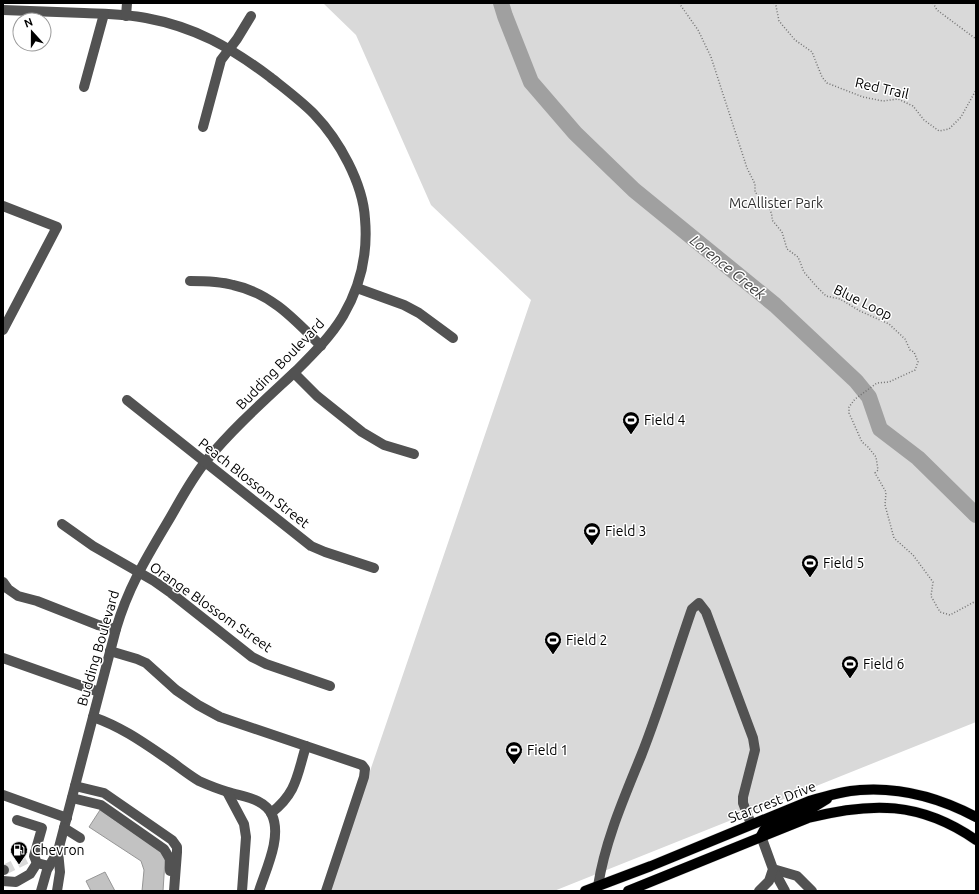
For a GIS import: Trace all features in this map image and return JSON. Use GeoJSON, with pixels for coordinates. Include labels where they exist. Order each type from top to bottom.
{"type":"FeatureCollection","features":[{"type":"Feature","properties":{"kind":"main road","name":"Starcrest Drive"},"geometry":{"type":"LineString","coordinates":[[584,891],[651,866],[809,801],[834,794],[860,790],[889,790],[918,794],[955,806],[976,817]]}},
{"type":"Feature","properties":{"kind":"main road"},"geometry":{"type":"LineString","coordinates":[[762,836],[764,830],[769,824],[814,807],[834,794]]}},
{"type":"Feature","properties":{"kind":"main road","name":"Starcrest Drive"},"geometry":{"type":"LineString","coordinates":[[628,891],[808,818],[860,807],[897,808],[925,814],[958,828],[976,840]]}},
{"type":"Feature","properties":{"kind":"street"},"geometry":{"type":"LineString","coordinates":[[126,16],[127,3]]}},
{"type":"Feature","properties":{"kind":"street","name":"Budding Boulevard"},"geometry":{"type":"LineString","coordinates":[[8,8],[104,14],[162,21],[211,38],[230,49],[249,61],[308,108],[330,134],[350,167],[360,188],[365,208],[366,225],[364,254],[356,288],[342,318],[321,346],[231,433],[205,462],[188,487],[137,573],[116,629],[58,851],[47,870],[41,891]]}},
{"type":"Feature","properties":{"kind":"street"},"geometry":{"type":"LineString","coordinates":[[84,87],[104,14]]}},
{"type":"Feature","properties":{"kind":"street"},"geometry":{"type":"LineString","coordinates":[[203,127],[221,60],[230,49],[251,16]]}},
{"type":"Feature","properties":{"kind":"street"},"geometry":{"type":"LineString","coordinates":[[3,206],[57,227],[3,330]]}},
{"type":"Feature","properties":{"kind":"street"},"geometry":{"type":"LineString","coordinates":[[190,281],[232,284],[256,292],[271,300],[287,312],[321,346]]}},
{"type":"Feature","properties":{"kind":"street"},"geometry":{"type":"LineString","coordinates":[[356,288],[404,305],[419,313],[453,338]]}},
{"type":"Feature","properties":{"kind":"street"},"geometry":{"type":"LineString","coordinates":[[294,372],[317,396],[362,432],[384,445],[414,454]]}},
{"type":"Feature","properties":{"kind":"street","name":"Peach Blossom Street"},"geometry":{"type":"LineString","coordinates":[[127,400],[311,546],[374,568]]}},
{"type":"Feature","properties":{"kind":"street","name":"Orange Blossom Street"},"geometry":{"type":"LineString","coordinates":[[62,524],[93,546],[137,573],[154,581],[252,657],[266,664],[330,686]]}},
{"type":"Feature","properties":{"kind":"street"},"geometry":{"type":"LineString","coordinates":[[3,582],[8,589],[18,596],[98,625],[116,629]]}},
{"type":"Feature","properties":{"kind":"street"},"geometry":{"type":"LineString","coordinates":[[598,886],[600,870],[621,804],[641,756],[692,609],[699,603],[706,612],[753,738],[755,750],[743,797],[743,803],[751,824]]}},
{"type":"Feature","properties":{"kind":"street"},"geometry":{"type":"LineString","coordinates":[[110,651],[146,663],[176,690],[198,705],[220,717],[362,766],[365,769],[364,777],[326,891]]}},
{"type":"Feature","properties":{"kind":"street"},"geometry":{"type":"LineString","coordinates":[[3,658],[99,692]]}},
{"type":"Feature","properties":{"kind":"street"},"geometry":{"type":"LineString","coordinates":[[93,717],[112,724],[133,735],[198,780],[227,792],[250,797],[263,804],[272,813],[276,829],[275,838],[272,853],[259,891]]}},
{"type":"Feature","properties":{"kind":"street"},"geometry":{"type":"LineString","coordinates":[[272,813],[292,792],[306,746]]}},
{"type":"Feature","properties":{"kind":"street"},"geometry":{"type":"LineString","coordinates":[[75,786],[104,793],[172,840],[177,847],[174,891]]}},
{"type":"Feature","properties":{"kind":"street"},"geometry":{"type":"LineString","coordinates":[[227,792],[244,824],[246,837],[242,891]]}},
{"type":"Feature","properties":{"kind":"street"},"geometry":{"type":"LineString","coordinates":[[3,795],[66,823],[80,838]]}},
{"type":"Feature","properties":{"kind":"street"},"geometry":{"type":"LineString","coordinates":[[72,798],[101,805],[164,849],[170,859],[168,891]]}},
{"type":"Feature","properties":{"kind":"street"},"geometry":{"type":"LineString","coordinates":[[3,881],[16,882],[30,874],[32,859],[42,828],[17,820]]}},
{"type":"Feature","properties":{"kind":"street"},"geometry":{"type":"LineString","coordinates":[[762,836],[773,869],[785,891]]}},
{"type":"Feature","properties":{"kind":"street","name":"Budding Boulevard"},"geometry":{"type":"LineString","coordinates":[[57,891],[60,872],[58,851]]}},
{"type":"Feature","properties":{"kind":"street"},"geometry":{"type":"LineString","coordinates":[[32,859],[49,866]]}},
{"type":"Feature","properties":{"kind":"street"},"geometry":{"type":"LineString","coordinates":[[759,891],[769,881],[773,869]]}},
{"type":"Feature","properties":{"kind":"street"},"geometry":{"type":"LineString","coordinates":[[773,869],[797,876],[812,891]]}},
{"type":"Feature","properties":{"kind":"path","name":"Blue Loop"},"geometry":{"type":"LineString","coordinates":[[679,3],[698,30],[711,57],[747,168],[755,184],[755,192],[770,208],[773,215],[772,220],[782,232],[788,249],[798,257],[804,272],[826,296],[840,299],[860,311],[889,324],[905,339],[910,350],[914,352],[918,362],[915,370],[889,382],[877,383],[855,399],[849,407],[848,413],[862,442],[868,447],[876,458],[878,470],[875,474],[886,492],[885,505],[894,538],[913,555],[933,582],[931,596],[940,612],[950,615],[976,601]]}},
{"type":"Feature","properties":{"kind":"path","name":"Red Trail"},"geometry":{"type":"LineString","coordinates":[[774,3],[779,21],[795,40],[812,52],[822,77],[827,83],[883,101],[898,99],[913,106],[924,120],[939,131],[949,129],[961,118],[976,90]]}},
{"type":"Feature","properties":{"kind":"path"},"geometry":{"type":"LineString","coordinates":[[933,3],[937,10],[976,39]]}},
{"type":"Feature","properties":{"kind":"green space","name":"McAllister Park"},"geometry":{"type":"Polygon","coordinates":[[[323,3],[976,3],[976,722],[554,891],[329,891],[531,300],[431,205],[356,35],[323,3]]]}},
{"type":"Feature","properties":{"kind":"building"},"geometry":{"type":"Polygon","coordinates":[[[100,810],[162,852],[165,860],[163,891],[142,891],[144,870],[141,861],[89,827],[100,810]]]}},
{"type":"Feature","properties":{"kind":"building"},"geometry":{"type":"Polygon","coordinates":[[[105,872],[115,891],[91,891],[86,881],[105,872]]]}},
{"type":"Feature","properties":{"kind":"waterway","name":"Lorence Creek"},"geometry":{"type":"LineString","coordinates":[[501,3],[531,82],[575,133],[634,190],[775,305],[856,381],[869,397],[880,429],[918,458],[976,515]]}},
{"type":"Feature","properties":{"kind":"tunnel"},"geometry":{"type":"LineString","coordinates":[[4,870],[26,859]]}},
{"type":"Feature","properties":{"kind":"place","name":"Field 4"},"geometry":{"type":"Point","coordinates":[631,435]}},
{"type":"Feature","properties":{"kind":"place","name":"Field 3"},"geometry":{"type":"Point","coordinates":[592,546]}},
{"type":"Feature","properties":{"kind":"place","name":"Field 5"},"geometry":{"type":"Point","coordinates":[810,578]}},
{"type":"Feature","properties":{"kind":"place","name":"Field 2"},"geometry":{"type":"Point","coordinates":[553,655]}},
{"type":"Feature","properties":{"kind":"place","name":"Field 6"},"geometry":{"type":"Point","coordinates":[850,679]}},
{"type":"Feature","properties":{"kind":"place","name":"Field 1"},"geometry":{"type":"Point","coordinates":[514,765]}},
{"type":"Feature","properties":{"kind":"place","name":"Chevron"},"geometry":{"type":"Point","coordinates":[19,865]}}]}
